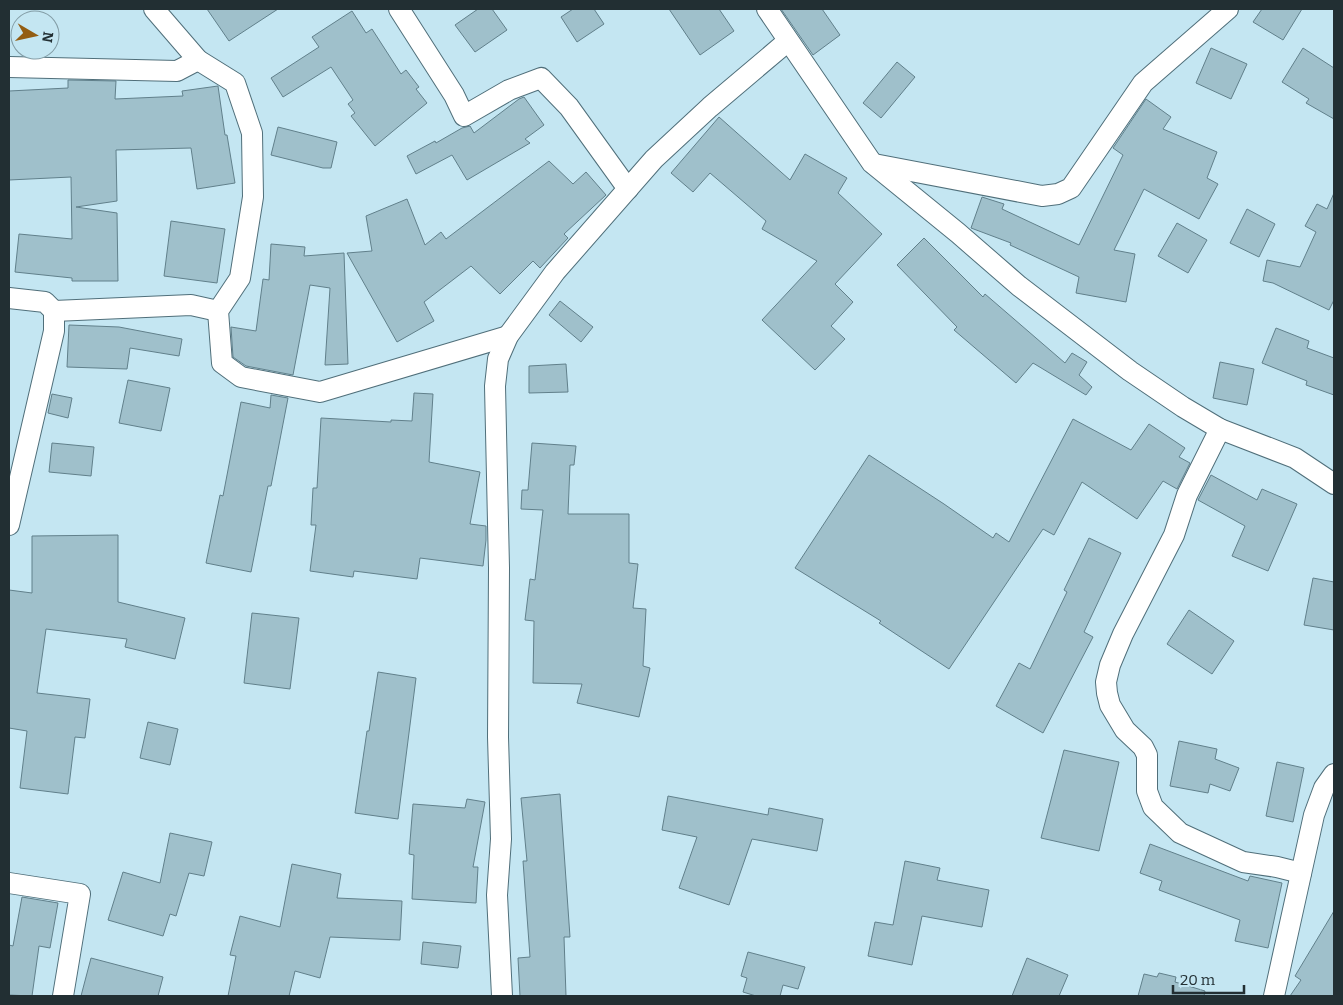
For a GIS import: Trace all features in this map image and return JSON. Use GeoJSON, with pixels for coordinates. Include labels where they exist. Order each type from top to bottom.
{"type":"FeatureCollection","features":[{"type":"Feature","properties":{"kind":"street"},"geometry":{"type":"LineString","coordinates":[[154,9],[198,60],[234,83],[252,132],[253,197],[240,278],[218,311],[222,363],[241,377],[320,392],[508,336]]}},
{"type":"Feature","properties":{"kind":"street"},"geometry":{"type":"LineString","coordinates":[[399,9],[454,95],[464,116],[509,90],[541,78],[569,107],[628,188]]}},
{"type":"Feature","properties":{"kind":"street"},"geometry":{"type":"LineString","coordinates":[[767,9],[872,163],[958,233],[1019,286],[1130,371],[1183,407],[1220,429],[1296,458],[1334,484]]}},
{"type":"Feature","properties":{"kind":"street"},"geometry":{"type":"LineString","coordinates":[[872,163],[1042,196],[1058,194],[1071,188],[1143,83],[1228,9]]}},
{"type":"Feature","properties":{"kind":"street"},"geometry":{"type":"LineString","coordinates":[[502,996],[497,895],[501,839],[498,737],[499,559],[494,386],[498,359],[508,336],[555,272],[654,159],[710,107],[788,41]]}},
{"type":"Feature","properties":{"kind":"street"},"geometry":{"type":"LineString","coordinates":[[9,67],[177,72],[198,60]]}},
{"type":"Feature","properties":{"kind":"street"},"geometry":{"type":"LineString","coordinates":[[9,298],[45,302],[54,311],[54,331],[9,525]]}},
{"type":"Feature","properties":{"kind":"street"},"geometry":{"type":"LineString","coordinates":[[54,311],[191,305],[218,311]]}},
{"type":"Feature","properties":{"kind":"street"},"geometry":{"type":"LineString","coordinates":[[1220,429],[1187,495],[1174,535],[1123,634],[1108,674],[1106,682],[1107,693],[1110,705],[1125,730],[1143,747],[1147,755],[1147,791],[1153,807],[1180,833],[1243,862],[1301,873]]}},
{"type":"Feature","properties":{"kind":"street"},"geometry":{"type":"LineString","coordinates":[[1274,996],[1314,815],[1324,788],[1334,774]]}},
{"type":"Feature","properties":{"kind":"street"},"geometry":{"type":"LineString","coordinates":[[9,883],[80,894],[63,996]]}},
{"type":"Feature","properties":{"kind":"building"},"geometry":{"type":"Polygon","coordinates":[[[207,9],[278,9],[229,41],[207,9]]]}},
{"type":"Feature","properties":{"kind":"building"},"geometry":{"type":"Polygon","coordinates":[[[478,9],[492,9],[507,30],[475,52],[455,25],[478,9]]]}},
{"type":"Feature","properties":{"kind":"building"},"geometry":{"type":"Polygon","coordinates":[[[573,9],[594,9],[604,24],[577,42],[561,17],[573,9]]]}},
{"type":"Feature","properties":{"kind":"building"},"geometry":{"type":"Polygon","coordinates":[[[669,9],[719,9],[734,31],[700,55],[669,9]]]}},
{"type":"Feature","properties":{"kind":"building"},"geometry":{"type":"Polygon","coordinates":[[[781,9],[822,9],[840,35],[813,55],[781,9]]]}},
{"type":"Feature","properties":{"kind":"building"},"geometry":{"type":"Polygon","coordinates":[[[1262,9],[1302,9],[1283,40],[1253,22],[1262,9]]]}},
{"type":"Feature","properties":{"kind":"building"},"geometry":{"type":"Polygon","coordinates":[[[352,11],[366,33],[372,29],[401,74],[406,70],[419,87],[416,89],[427,103],[375,146],[351,116],[355,113],[348,104],[353,100],[331,67],[283,97],[271,78],[319,47],[312,37],[352,11]]]}},
{"type":"Feature","properties":{"kind":"building"},"geometry":{"type":"Polygon","coordinates":[[[1211,48],[1247,64],[1231,99],[1196,83],[1211,48]]]}},
{"type":"Feature","properties":{"kind":"building"},"geometry":{"type":"Polygon","coordinates":[[[1303,48],[1334,68],[1334,119],[1306,103],[1309,99],[1282,82],[1303,48]]]}},
{"type":"Feature","properties":{"kind":"building"},"geometry":{"type":"Polygon","coordinates":[[[897,62],[915,77],[881,118],[863,103],[897,62]]]}},
{"type":"Feature","properties":{"kind":"building"},"geometry":{"type":"Polygon","coordinates":[[[68,80],[116,81],[115,99],[183,96],[182,91],[218,86],[225,135],[227,135],[235,183],[197,189],[191,148],[116,150],[117,201],[76,207],[117,213],[118,281],[72,281],[72,278],[15,272],[19,234],[72,239],[71,177],[9,180],[9,91],[68,88],[68,80]]]}},
{"type":"Feature","properties":{"kind":"building"},"geometry":{"type":"Polygon","coordinates":[[[524,97],[544,125],[525,139],[530,143],[467,180],[452,155],[416,174],[407,156],[435,141],[436,143],[462,128],[470,126],[474,133],[524,97]]]}},
{"type":"Feature","properties":{"kind":"building"},"geometry":{"type":"Polygon","coordinates":[[[1146,99],[1171,117],[1163,129],[1217,152],[1207,178],[1218,184],[1199,219],[1144,189],[1114,250],[1135,254],[1126,302],[1076,293],[1079,277],[1010,245],[1011,243],[971,228],[982,197],[1004,204],[1002,209],[1079,245],[1123,155],[1113,148],[1146,99]]]}},
{"type":"Feature","properties":{"kind":"building"},"geometry":{"type":"Polygon","coordinates":[[[719,117],[790,180],[805,154],[847,178],[838,193],[882,234],[835,284],[853,302],[831,326],[845,339],[815,370],[762,320],[817,261],[762,229],[766,221],[710,173],[693,192],[671,173],[719,117]]]}},
{"type":"Feature","properties":{"kind":"building"},"geometry":{"type":"Polygon","coordinates":[[[278,127],[337,142],[331,168],[323,168],[271,155],[278,127]]]}},
{"type":"Feature","properties":{"kind":"building"},"geometry":{"type":"Polygon","coordinates":[[[549,161],[573,184],[586,172],[606,195],[564,234],[568,238],[540,268],[533,261],[500,294],[471,266],[424,302],[434,321],[397,342],[347,253],[372,251],[366,216],[407,199],[425,245],[441,232],[446,239],[549,161]]]}},
{"type":"Feature","properties":{"kind":"building"},"geometry":{"type":"Polygon","coordinates":[[[1334,193],[1334,300],[1329,310],[1273,283],[1263,281],[1267,260],[1300,267],[1316,232],[1305,226],[1317,204],[1327,209],[1334,193]]]}},
{"type":"Feature","properties":{"kind":"building"},"geometry":{"type":"Polygon","coordinates":[[[1247,209],[1275,224],[1259,257],[1230,243],[1247,209]]]}},
{"type":"Feature","properties":{"kind":"building"},"geometry":{"type":"Polygon","coordinates":[[[171,221],[225,229],[217,283],[164,276],[171,221]]]}},
{"type":"Feature","properties":{"kind":"building"},"geometry":{"type":"Polygon","coordinates":[[[1177,223],[1207,240],[1188,273],[1158,256],[1177,223]]]}},
{"type":"Feature","properties":{"kind":"building"},"geometry":{"type":"Polygon","coordinates":[[[924,238],[983,297],[985,294],[1065,363],[1072,353],[1087,362],[1079,375],[1092,387],[1086,395],[1033,363],[1016,383],[954,330],[957,327],[897,265],[924,238]]]}},
{"type":"Feature","properties":{"kind":"building"},"geometry":{"type":"Polygon","coordinates":[[[271,244],[305,247],[304,256],[344,253],[348,364],[325,365],[330,288],[310,285],[293,375],[246,366],[233,357],[231,327],[256,331],[263,279],[269,280],[271,244]]]}},
{"type":"Feature","properties":{"kind":"building"},"geometry":{"type":"Polygon","coordinates":[[[560,301],[593,327],[581,342],[549,315],[560,301]]]}},
{"type":"Feature","properties":{"kind":"building"},"geometry":{"type":"Polygon","coordinates":[[[69,325],[119,327],[182,339],[179,356],[130,348],[127,369],[67,367],[69,325]]]}},
{"type":"Feature","properties":{"kind":"building"},"geometry":{"type":"Polygon","coordinates":[[[1276,328],[1309,341],[1307,348],[1334,358],[1334,395],[1306,385],[1307,381],[1262,363],[1276,328]]]}},
{"type":"Feature","properties":{"kind":"building"},"geometry":{"type":"Polygon","coordinates":[[[1220,362],[1254,369],[1247,405],[1213,398],[1220,362]]]}},
{"type":"Feature","properties":{"kind":"building"},"geometry":{"type":"Polygon","coordinates":[[[566,364],[568,392],[529,393],[529,366],[566,364]]]}},
{"type":"Feature","properties":{"kind":"building"},"geometry":{"type":"Polygon","coordinates":[[[128,380],[170,388],[161,431],[119,423],[128,380]]]}},
{"type":"Feature","properties":{"kind":"building"},"geometry":{"type":"Polygon","coordinates":[[[414,393],[433,394],[429,462],[480,472],[470,524],[486,526],[483,566],[420,558],[417,579],[354,571],[353,577],[310,571],[316,525],[311,525],[313,488],[317,488],[321,418],[391,422],[391,420],[412,421],[414,393]]]}},
{"type":"Feature","properties":{"kind":"building"},"geometry":{"type":"Polygon","coordinates":[[[52,394],[72,398],[68,418],[48,413],[52,394]]]}},
{"type":"Feature","properties":{"kind":"building"},"geometry":{"type":"Polygon","coordinates":[[[271,395],[288,398],[271,486],[268,486],[251,572],[206,563],[220,495],[223,496],[241,402],[270,408],[271,395]]]}},
{"type":"Feature","properties":{"kind":"building"},"geometry":{"type":"Polygon","coordinates":[[[1073,419],[1131,450],[1149,424],[1185,448],[1179,457],[1190,463],[1177,489],[1163,481],[1137,519],[1082,482],[1054,535],[1043,529],[949,669],[879,623],[881,621],[795,568],[869,455],[993,538],[996,533],[1009,542],[1073,419]]]}},
{"type":"Feature","properties":{"kind":"building"},"geometry":{"type":"Polygon","coordinates":[[[52,443],[94,447],[91,476],[49,472],[52,443]]]}},
{"type":"Feature","properties":{"kind":"building"},"geometry":{"type":"Polygon","coordinates":[[[532,443],[576,446],[574,465],[570,465],[568,514],[629,514],[629,563],[638,564],[633,608],[646,609],[643,666],[650,668],[639,717],[577,703],[582,684],[533,683],[534,621],[525,620],[530,579],[535,580],[543,510],[521,509],[522,490],[528,490],[532,443]]]}},
{"type":"Feature","properties":{"kind":"building"},"geometry":{"type":"Polygon","coordinates":[[[1211,475],[1257,500],[1262,489],[1297,504],[1268,571],[1232,556],[1245,526],[1198,500],[1211,475]]]}},
{"type":"Feature","properties":{"kind":"building"},"geometry":{"type":"Polygon","coordinates":[[[118,535],[118,602],[185,618],[175,659],[125,647],[127,639],[46,629],[37,693],[90,699],[85,738],[75,737],[68,794],[20,788],[27,731],[9,728],[9,590],[32,593],[32,536],[118,535]]]}},
{"type":"Feature","properties":{"kind":"building"},"geometry":{"type":"Polygon","coordinates":[[[1089,538],[1121,553],[1084,632],[1093,637],[1043,733],[996,706],[1019,663],[1030,669],[1067,592],[1064,590],[1089,538]]]}},
{"type":"Feature","properties":{"kind":"building"},"geometry":{"type":"Polygon","coordinates":[[[1313,578],[1334,582],[1334,630],[1304,625],[1313,578]]]}},
{"type":"Feature","properties":{"kind":"building"},"geometry":{"type":"Polygon","coordinates":[[[1189,610],[1234,641],[1212,674],[1167,644],[1189,610]]]}},
{"type":"Feature","properties":{"kind":"building"},"geometry":{"type":"Polygon","coordinates":[[[252,613],[299,618],[290,689],[244,683],[252,613]]]}},
{"type":"Feature","properties":{"kind":"building"},"geometry":{"type":"Polygon","coordinates":[[[378,672],[416,678],[398,819],[355,813],[378,672]]]}},
{"type":"Feature","properties":{"kind":"building"},"geometry":{"type":"Polygon","coordinates":[[[148,722],[178,729],[170,765],[140,758],[148,722]]]}},
{"type":"Feature","properties":{"kind":"building"},"geometry":{"type":"Polygon","coordinates":[[[1179,741],[1217,749],[1215,759],[1239,768],[1230,791],[1210,784],[1208,793],[1170,786],[1179,741]]]}},
{"type":"Feature","properties":{"kind":"building"},"geometry":{"type":"Polygon","coordinates":[[[1064,750],[1119,762],[1099,851],[1041,838],[1064,750]]]}},
{"type":"Feature","properties":{"kind":"building"},"geometry":{"type":"Polygon","coordinates":[[[1277,762],[1304,768],[1293,822],[1266,816],[1277,762]]]}},
{"type":"Feature","properties":{"kind":"building"},"geometry":{"type":"Polygon","coordinates":[[[560,794],[570,937],[564,937],[566,996],[520,996],[518,958],[530,957],[523,861],[527,861],[521,798],[560,794]]]}},
{"type":"Feature","properties":{"kind":"building"},"geometry":{"type":"Polygon","coordinates":[[[668,796],[768,815],[769,808],[823,819],[817,851],[752,839],[729,905],[679,888],[697,837],[662,830],[668,796]]]}},
{"type":"Feature","properties":{"kind":"building"},"geometry":{"type":"Polygon","coordinates":[[[467,799],[485,802],[473,867],[478,867],[476,903],[412,899],[414,855],[409,854],[413,804],[465,808],[467,799]]]}},
{"type":"Feature","properties":{"kind":"building"},"geometry":{"type":"Polygon","coordinates":[[[170,833],[212,842],[204,876],[189,873],[176,916],[170,914],[163,936],[108,920],[123,872],[160,883],[170,833]]]}},
{"type":"Feature","properties":{"kind":"building"},"geometry":{"type":"Polygon","coordinates":[[[1150,844],[1248,881],[1250,876],[1282,883],[1268,948],[1235,941],[1240,920],[1159,890],[1162,881],[1140,873],[1150,844]]]}},
{"type":"Feature","properties":{"kind":"building"},"geometry":{"type":"Polygon","coordinates":[[[905,861],[940,868],[937,880],[989,890],[982,927],[922,916],[912,965],[868,956],[875,922],[893,925],[905,861]]]}},
{"type":"Feature","properties":{"kind":"building"},"geometry":{"type":"Polygon","coordinates":[[[292,864],[341,874],[337,898],[402,901],[400,940],[330,937],[320,978],[295,971],[289,996],[228,996],[236,956],[230,955],[240,916],[280,927],[292,864]]]}},
{"type":"Feature","properties":{"kind":"building"},"geometry":{"type":"Polygon","coordinates":[[[22,897],[58,903],[50,948],[39,946],[32,996],[9,995],[9,945],[13,946],[22,897]]]}},
{"type":"Feature","properties":{"kind":"building"},"geometry":{"type":"Polygon","coordinates":[[[1334,911],[1334,996],[1290,996],[1301,980],[1295,976],[1334,911]]]}},
{"type":"Feature","properties":{"kind":"building"},"geometry":{"type":"Polygon","coordinates":[[[423,942],[461,946],[458,968],[421,964],[423,942]]]}},
{"type":"Feature","properties":{"kind":"building"},"geometry":{"type":"Polygon","coordinates":[[[748,952],[805,967],[798,989],[783,985],[780,996],[756,996],[743,992],[747,978],[741,976],[748,952]]]}},
{"type":"Feature","properties":{"kind":"building"},"geometry":{"type":"Polygon","coordinates":[[[91,958],[163,977],[158,996],[81,996],[91,958]]]}},
{"type":"Feature","properties":{"kind":"building"},"geometry":{"type":"Polygon","coordinates":[[[1027,958],[1068,975],[1059,996],[1012,996],[1027,958]]]}},
{"type":"Feature","properties":{"kind":"building"},"geometry":{"type":"Polygon","coordinates":[[[1159,973],[1176,977],[1175,982],[1205,991],[1204,996],[1138,996],[1144,974],[1157,977],[1159,973]]]}}]}
